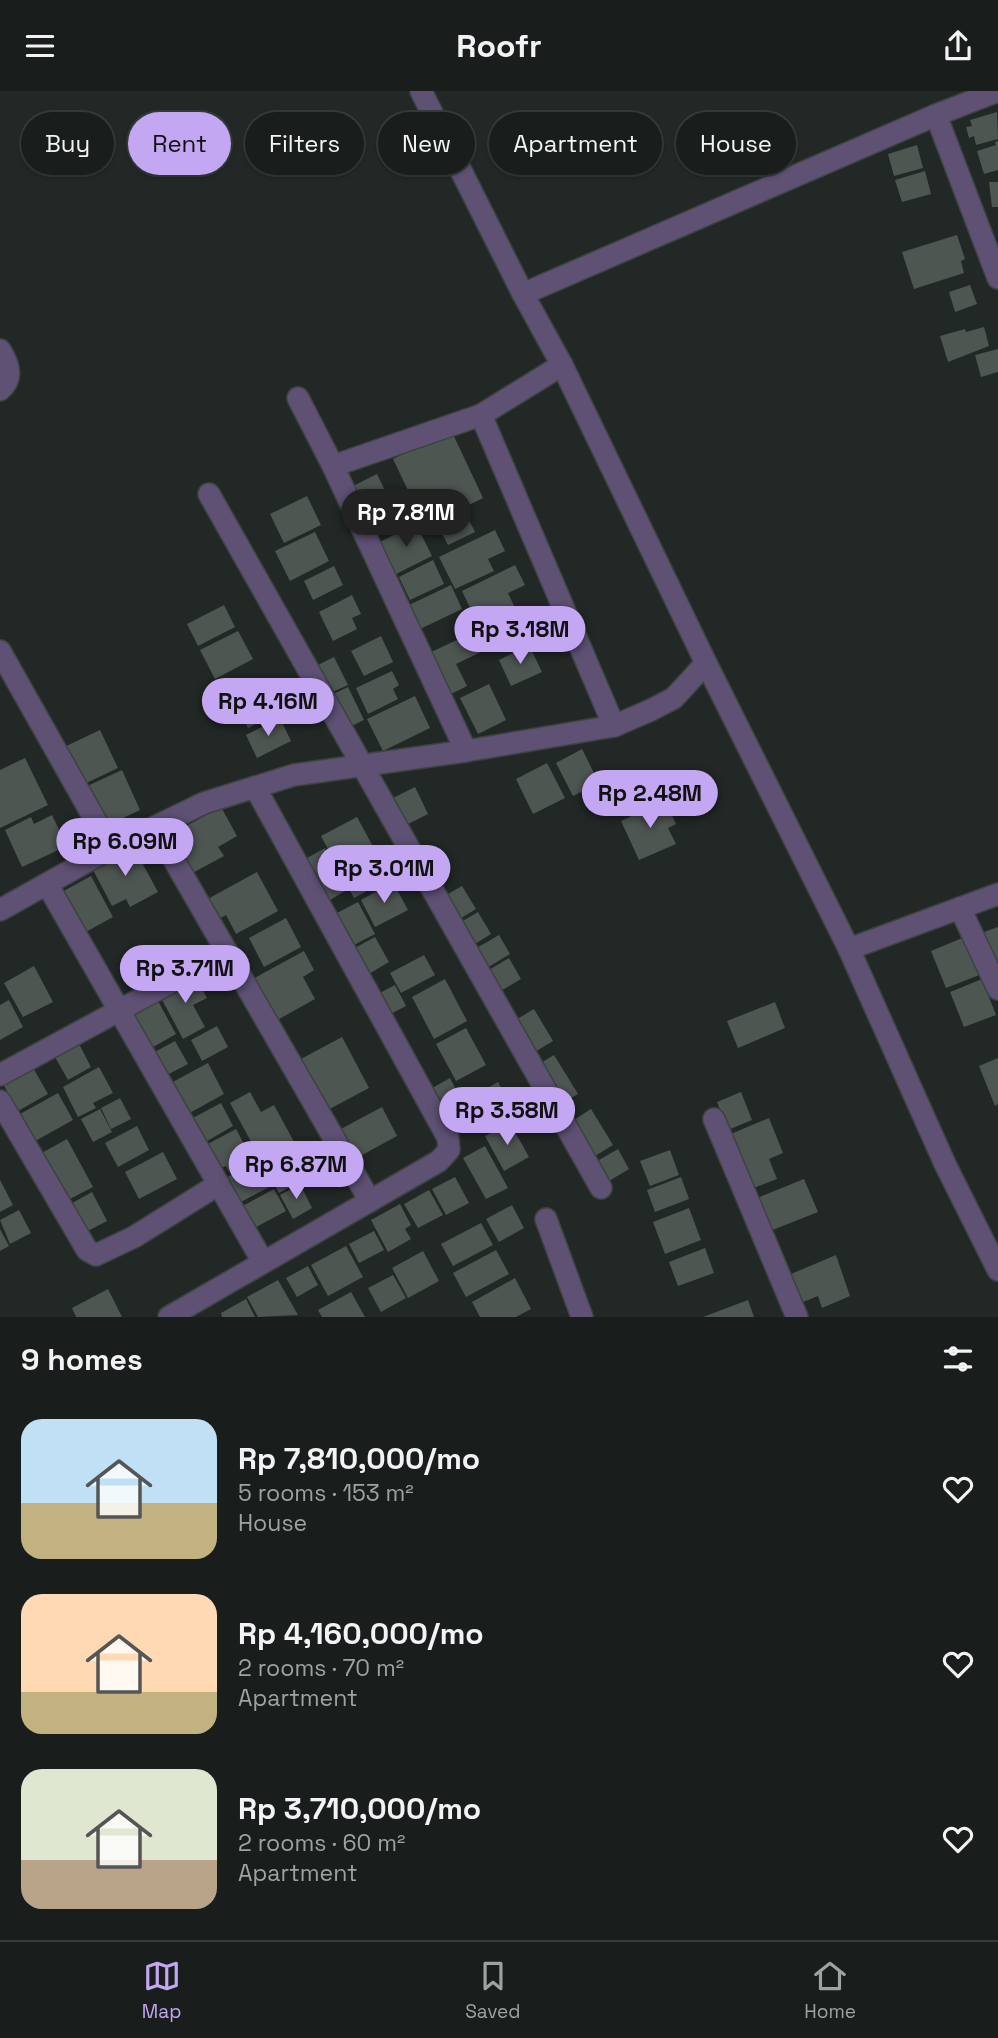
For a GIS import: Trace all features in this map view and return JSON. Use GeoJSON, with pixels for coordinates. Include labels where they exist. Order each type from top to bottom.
{"type":"FeatureCollection","features":[{"type":"Feature","properties":{"kind":"street"},"geometry":{"type":"LineString","coordinates":[[421,91],[523,294],[562,365],[705,663],[849,949],[944,1164],[998,1270]]}},
{"type":"Feature","properties":{"kind":"street"},"geometry":{"type":"LineString","coordinates":[[523,294],[936,115],[998,91]]}},
{"type":"Feature","properties":{"kind":"street"},"geometry":{"type":"LineString","coordinates":[[936,115],[998,278]]}},
{"type":"Feature","properties":{"kind":"street"},"geometry":{"type":"LineString","coordinates":[[0,350],[6,360],[9,376],[8,384],[0,390]]}},
{"type":"Feature","properties":{"kind":"street"},"geometry":{"type":"LineString","coordinates":[[333,466],[481,415],[562,365]]}},
{"type":"Feature","properties":{"kind":"street"},"geometry":{"type":"LineString","coordinates":[[298,398],[333,466],[466,751]]}},
{"type":"Feature","properties":{"kind":"street"},"geometry":{"type":"LineString","coordinates":[[481,415],[614,726]]}},
{"type":"Feature","properties":{"kind":"street"},"geometry":{"type":"LineString","coordinates":[[209,494],[601,1188]]}},
{"type":"Feature","properties":{"kind":"street"},"geometry":{"type":"LineString","coordinates":[[0,651],[111,848]]}},
{"type":"Feature","properties":{"kind":"street"},"geometry":{"type":"LineString","coordinates":[[0,910],[111,848],[204,803],[294,775],[466,751],[614,726],[674,698],[705,663]]}},
{"type":"Feature","properties":{"kind":"street"},"geometry":{"type":"LineString","coordinates":[[169,1317],[439,1161],[449,1150],[448,1138],[255,787]]}},
{"type":"Feature","properties":{"kind":"street"},"geometry":{"type":"LineString","coordinates":[[155,827],[370,1201]]}},
{"type":"Feature","properties":{"kind":"street"},"geometry":{"type":"LineString","coordinates":[[47,884],[263,1262]]}},
{"type":"Feature","properties":{"kind":"street"},"geometry":{"type":"LineString","coordinates":[[849,949],[998,894]]}},
{"type":"Feature","properties":{"kind":"street"},"geometry":{"type":"LineString","coordinates":[[960,908],[998,989]]}},
{"type":"Feature","properties":{"kind":"street"},"geometry":{"type":"LineString","coordinates":[[0,1075],[227,952]]}},
{"type":"Feature","properties":{"kind":"street"},"geometry":{"type":"LineString","coordinates":[[0,1101],[87,1250],[96,1255],[134,1237],[219,1184]]}},
{"type":"Feature","properties":{"kind":"street"},"geometry":{"type":"LineString","coordinates":[[714,1119],[797,1317]]}},
{"type":"Feature","properties":{"kind":"street"},"geometry":{"type":"LineString","coordinates":[[546,1219],[582,1317]]}},
{"type":"Feature","properties":{"kind":"building"},"geometry":{"type":"Polygon","coordinates":[[[997,112],[998,139],[976,145],[974,136],[969,138],[966,127],[972,126],[970,120],[997,112]]]}},
{"type":"Feature","properties":{"kind":"building"},"geometry":{"type":"Polygon","coordinates":[[[998,141],[998,170],[984,174],[977,151],[996,145],[995,142],[998,141]]]}},
{"type":"Feature","properties":{"kind":"building"},"geometry":{"type":"Polygon","coordinates":[[[917,145],[923,168],[894,176],[888,154],[917,145]]]}},
{"type":"Feature","properties":{"kind":"building"},"geometry":{"type":"Polygon","coordinates":[[[925,171],[931,194],[902,202],[895,180],[925,171]]]}},
{"type":"Feature","properties":{"kind":"building"},"geometry":{"type":"Polygon","coordinates":[[[989,182],[998,182],[998,207],[992,207],[989,182]]]}},
{"type":"Feature","properties":{"kind":"building"},"geometry":{"type":"Polygon","coordinates":[[[957,235],[965,259],[961,261],[964,273],[914,289],[902,252],[957,235]]]}},
{"type":"Feature","properties":{"kind":"building"},"geometry":{"type":"Polygon","coordinates":[[[970,285],[977,304],[955,312],[949,292],[970,285]]]}},
{"type":"Feature","properties":{"kind":"building"},"geometry":{"type":"Polygon","coordinates":[[[984,327],[989,346],[948,362],[940,336],[984,327]]]}},
{"type":"Feature","properties":{"kind":"building"},"geometry":{"type":"Polygon","coordinates":[[[998,349],[998,372],[981,377],[975,355],[998,349]]]}},
{"type":"Feature","properties":{"kind":"building"},"geometry":{"type":"Polygon","coordinates":[[[451,430],[483,498],[463,508],[475,532],[448,545],[436,521],[425,526],[393,459],[451,430]]]}},
{"type":"Feature","properties":{"kind":"building"},"geometry":{"type":"Polygon","coordinates":[[[377,474],[388,497],[361,510],[351,487],[377,474]]]}},
{"type":"Feature","properties":{"kind":"building"},"geometry":{"type":"Polygon","coordinates":[[[307,496],[321,525],[284,543],[270,514],[307,496]]]}},
{"type":"Feature","properties":{"kind":"building"},"geometry":{"type":"Polygon","coordinates":[[[397,496],[407,518],[373,535],[363,513],[397,496]]]}},
{"type":"Feature","properties":{"kind":"building"},"geometry":{"type":"Polygon","coordinates":[[[416,524],[432,556],[396,574],[380,542],[416,524]]]}},
{"type":"Feature","properties":{"kind":"building"},"geometry":{"type":"Polygon","coordinates":[[[495,530],[505,551],[488,559],[494,571],[455,589],[439,557],[495,530]]]}},
{"type":"Feature","properties":{"kind":"building"},"geometry":{"type":"Polygon","coordinates":[[[315,532],[329,561],[290,581],[275,551],[315,532]]]}},
{"type":"Feature","properties":{"kind":"building"},"geometry":{"type":"Polygon","coordinates":[[[433,560],[444,584],[410,600],[399,577],[433,560]]]}},
{"type":"Feature","properties":{"kind":"building"},"geometry":{"type":"Polygon","coordinates":[[[515,565],[525,585],[508,593],[515,608],[479,626],[462,591],[515,565]]]}},
{"type":"Feature","properties":{"kind":"building"},"geometry":{"type":"Polygon","coordinates":[[[334,566],[343,585],[313,600],[304,581],[334,566]]]}},
{"type":"Feature","properties":{"kind":"building"},"geometry":{"type":"Polygon","coordinates":[[[451,585],[462,609],[420,629],[409,605],[451,585]]]}},
{"type":"Feature","properties":{"kind":"building"},"geometry":{"type":"Polygon","coordinates":[[[352,595],[361,614],[352,618],[357,629],[333,641],[319,612],[352,595]]]}},
{"type":"Feature","properties":{"kind":"building"},"geometry":{"type":"Polygon","coordinates":[[[224,605],[235,627],[198,646],[187,624],[224,605]]]}},
{"type":"Feature","properties":{"kind":"building"},"geometry":{"type":"Polygon","coordinates":[[[517,612],[527,633],[502,645],[492,624],[517,612]]]}},
{"type":"Feature","properties":{"kind":"building"},"geometry":{"type":"Polygon","coordinates":[[[238,631],[253,659],[215,679],[200,650],[238,631]]]}},
{"type":"Feature","properties":{"kind":"building"},"geometry":{"type":"Polygon","coordinates":[[[474,632],[483,651],[456,664],[467,686],[447,696],[427,654],[474,632]]]}},
{"type":"Feature","properties":{"kind":"building"},"geometry":{"type":"Polygon","coordinates":[[[381,636],[393,662],[364,676],[351,651],[381,636]]]}},
{"type":"Feature","properties":{"kind":"building"},"geometry":{"type":"Polygon","coordinates":[[[529,645],[542,672],[511,686],[499,660],[529,645]]]}},
{"type":"Feature","properties":{"kind":"building"},"geometry":{"type":"Polygon","coordinates":[[[334,657],[348,685],[326,695],[312,668],[334,657]]]}},
{"type":"Feature","properties":{"kind":"building"},"geometry":{"type":"Polygon","coordinates":[[[392,671],[399,685],[393,689],[398,699],[368,714],[356,688],[392,671]]]}},
{"type":"Feature","properties":{"kind":"building"},"geometry":{"type":"Polygon","coordinates":[[[489,684],[506,720],[478,734],[460,698],[489,684]]]}},
{"type":"Feature","properties":{"kind":"building"},"geometry":{"type":"Polygon","coordinates":[[[267,686],[280,712],[248,728],[235,702],[267,686]]]}},
{"type":"Feature","properties":{"kind":"building"},"geometry":{"type":"Polygon","coordinates":[[[348,687],[364,720],[343,730],[327,697],[348,687]]]}},
{"type":"Feature","properties":{"kind":"building"},"geometry":{"type":"Polygon","coordinates":[[[415,696],[430,728],[383,751],[367,719],[415,696]]]}},
{"type":"Feature","properties":{"kind":"building"},"geometry":{"type":"Polygon","coordinates":[[[280,718],[291,741],[257,758],[246,735],[280,718]]]}},
{"type":"Feature","properties":{"kind":"building"},"geometry":{"type":"Polygon","coordinates":[[[100,730],[118,768],[78,787],[60,749],[100,730]]]}},
{"type":"Feature","properties":{"kind":"building"},"geometry":{"type":"Polygon","coordinates":[[[582,749],[599,783],[573,796],[556,763],[582,749]]]}},
{"type":"Feature","properties":{"kind":"building"},"geometry":{"type":"Polygon","coordinates":[[[25,758],[48,805],[0,828],[0,770],[25,758]]]}},
{"type":"Feature","properties":{"kind":"building"},"geometry":{"type":"Polygon","coordinates":[[[547,763],[565,798],[533,814],[516,779],[547,763]]]}},
{"type":"Feature","properties":{"kind":"building"},"geometry":{"type":"Polygon","coordinates":[[[122,770],[140,810],[102,828],[83,788],[122,770]]]}},
{"type":"Feature","properties":{"kind":"building"},"geometry":{"type":"Polygon","coordinates":[[[415,787],[428,814],[400,828],[387,801],[415,787]]]}},
{"type":"Feature","properties":{"kind":"building"},"geometry":{"type":"Polygon","coordinates":[[[665,800],[676,824],[668,828],[676,844],[639,860],[621,821],[665,800]]]}},
{"type":"Feature","properties":{"kind":"building"},"geometry":{"type":"Polygon","coordinates":[[[221,807],[237,836],[218,847],[224,856],[187,876],[166,837],[221,807]]]}},
{"type":"Feature","properties":{"kind":"building"},"geometry":{"type":"Polygon","coordinates":[[[52,815],[67,846],[22,867],[5,830],[31,817],[34,824],[52,815]]]}},
{"type":"Feature","properties":{"kind":"building"},"geometry":{"type":"Polygon","coordinates":[[[357,817],[377,854],[366,859],[380,884],[354,898],[321,836],[357,817]]]}},
{"type":"Feature","properties":{"kind":"building"},"geometry":{"type":"Polygon","coordinates":[[[133,846],[158,892],[130,907],[126,899],[112,906],[92,868],[133,846]]]}},
{"type":"Feature","properties":{"kind":"building"},"geometry":{"type":"Polygon","coordinates":[[[325,848],[347,890],[323,904],[300,862],[325,848]]]}},
{"type":"Feature","properties":{"kind":"building"},"geometry":{"type":"Polygon","coordinates":[[[257,872],[278,911],[236,934],[226,915],[215,921],[204,901],[257,872]]]}},
{"type":"Feature","properties":{"kind":"building"},"geometry":{"type":"Polygon","coordinates":[[[91,876],[113,917],[82,934],[60,893],[91,876]]]}},
{"type":"Feature","properties":{"kind":"building"},"geometry":{"type":"Polygon","coordinates":[[[393,882],[408,910],[375,927],[361,900],[393,882]]]}},
{"type":"Feature","properties":{"kind":"building"},"geometry":{"type":"Polygon","coordinates":[[[462,886],[476,909],[453,923],[439,899],[462,886]]]}},
{"type":"Feature","properties":{"kind":"building"},"geometry":{"type":"Polygon","coordinates":[[[358,902],[375,934],[352,946],[335,914],[358,902]]]}},
{"type":"Feature","properties":{"kind":"building"},"geometry":{"type":"Polygon","coordinates":[[[478,912],[491,934],[467,949],[454,926],[478,912]]]}},
{"type":"Feature","properties":{"kind":"building"},"geometry":{"type":"Polygon","coordinates":[[[286,918],[301,947],[264,967],[249,938],[286,918]]]}},
{"type":"Feature","properties":{"kind":"building"},"geometry":{"type":"Polygon","coordinates":[[[998,927],[998,968],[984,932],[998,927]]]}},
{"type":"Feature","properties":{"kind":"building"},"geometry":{"type":"Polygon","coordinates":[[[499,935],[510,954],[480,972],[468,953],[499,935]]]}},
{"type":"Feature","properties":{"kind":"building"},"geometry":{"type":"Polygon","coordinates":[[[967,936],[982,974],[946,988],[931,951],[967,936]]]}},
{"type":"Feature","properties":{"kind":"building"},"geometry":{"type":"Polygon","coordinates":[[[375,937],[389,962],[367,975],[353,949],[375,937]]]}},
{"type":"Feature","properties":{"kind":"building"},"geometry":{"type":"Polygon","coordinates":[[[304,951],[314,970],[303,977],[315,999],[272,1023],[249,981],[304,951]]]}},
{"type":"Feature","properties":{"kind":"building"},"geometry":{"type":"Polygon","coordinates":[[[424,955],[435,975],[401,993],[390,973],[424,955]]]}},
{"type":"Feature","properties":{"kind":"building"},"geometry":{"type":"Polygon","coordinates":[[[509,958],[521,979],[494,995],[482,974],[509,958]]]}},
{"type":"Feature","properties":{"kind":"building"},"geometry":{"type":"Polygon","coordinates":[[[34,966],[53,1002],[23,1017],[4,983],[34,966]]]}},
{"type":"Feature","properties":{"kind":"building"},"geometry":{"type":"Polygon","coordinates":[[[194,974],[207,998],[193,1005],[205,1027],[183,1039],[159,994],[194,974]]]}},
{"type":"Feature","properties":{"kind":"building"},"geometry":{"type":"Polygon","coordinates":[[[445,979],[467,1021],[434,1039],[412,997],[445,979]]]}},
{"type":"Feature","properties":{"kind":"building"},"geometry":{"type":"Polygon","coordinates":[[[982,979],[996,1015],[964,1027],[950,992],[982,979]]]}},
{"type":"Feature","properties":{"kind":"building"},"geometry":{"type":"Polygon","coordinates":[[[395,985],[406,1006],[383,1018],[372,997],[395,985]]]}},
{"type":"Feature","properties":{"kind":"building"},"geometry":{"type":"Polygon","coordinates":[[[9,1000],[23,1027],[0,1040],[0,1005],[9,1000]]]}},
{"type":"Feature","properties":{"kind":"building"},"geometry":{"type":"Polygon","coordinates":[[[158,1001],[176,1034],[148,1050],[130,1016],[158,1001]]]}},
{"type":"Feature","properties":{"kind":"building"},"geometry":{"type":"Polygon","coordinates":[[[775,1002],[785,1028],[738,1048],[727,1021],[775,1002]]]}},
{"type":"Feature","properties":{"kind":"building"},"geometry":{"type":"Polygon","coordinates":[[[534,1009],[553,1041],[528,1056],[509,1024],[534,1009]]]}},
{"type":"Feature","properties":{"kind":"building"},"geometry":{"type":"Polygon","coordinates":[[[217,1026],[228,1047],[202,1061],[191,1040],[217,1026]]]}},
{"type":"Feature","properties":{"kind":"building"},"geometry":{"type":"Polygon","coordinates":[[[466,1028],[486,1065],[456,1081],[436,1044],[466,1028]]]}},
{"type":"Feature","properties":{"kind":"building"},"geometry":{"type":"Polygon","coordinates":[[[342,1037],[369,1088],[324,1112],[297,1061],[342,1037]]]}},
{"type":"Feature","properties":{"kind":"building"},"geometry":{"type":"Polygon","coordinates":[[[175,1041],[188,1064],[163,1077],[151,1054],[175,1041]]]}},
{"type":"Feature","properties":{"kind":"building"},"geometry":{"type":"Polygon","coordinates":[[[79,1044],[91,1067],[68,1080],[55,1057],[79,1044]]]}},
{"type":"Feature","properties":{"kind":"building"},"geometry":{"type":"Polygon","coordinates":[[[554,1055],[578,1094],[557,1106],[534,1067],[554,1055]]]}},
{"type":"Feature","properties":{"kind":"building"},"geometry":{"type":"Polygon","coordinates":[[[998,1058],[998,1104],[995,1106],[979,1066],[998,1058]]]}},
{"type":"Feature","properties":{"kind":"building"},"geometry":{"type":"Polygon","coordinates":[[[208,1063],[224,1094],[186,1115],[169,1084],[208,1063]]]}},
{"type":"Feature","properties":{"kind":"building"},"geometry":{"type":"Polygon","coordinates":[[[32,1066],[48,1094],[18,1111],[2,1082],[32,1066]]]}},
{"type":"Feature","properties":{"kind":"building"},"geometry":{"type":"Polygon","coordinates":[[[99,1067],[113,1093],[93,1103],[96,1108],[78,1117],[63,1087],[99,1067]]]}},
{"type":"Feature","properties":{"kind":"building"},"geometry":{"type":"Polygon","coordinates":[[[450,1078],[473,1122],[450,1134],[427,1091],[450,1078]]]}},
{"type":"Feature","properties":{"kind":"building"},"geometry":{"type":"Polygon","coordinates":[[[498,1082],[511,1106],[495,1115],[500,1123],[483,1132],[466,1100],[498,1082]]]}},
{"type":"Feature","properties":{"kind":"building"},"geometry":{"type":"Polygon","coordinates":[[[250,1092],[261,1112],[274,1105],[299,1151],[266,1169],[230,1103],[250,1092]]]}},
{"type":"Feature","properties":{"kind":"building"},"geometry":{"type":"Polygon","coordinates":[[[741,1092],[752,1120],[728,1130],[717,1102],[741,1092]]]}},
{"type":"Feature","properties":{"kind":"building"},"geometry":{"type":"Polygon","coordinates":[[[58,1093],[73,1120],[28,1145],[13,1118],[58,1093]]]}},
{"type":"Feature","properties":{"kind":"building"},"geometry":{"type":"Polygon","coordinates":[[[120,1098],[131,1119],[111,1129],[101,1108],[120,1098]]]}},
{"type":"Feature","properties":{"kind":"building"},"geometry":{"type":"Polygon","coordinates":[[[221,1103],[233,1126],[202,1144],[189,1120],[221,1103]]]}},
{"type":"Feature","properties":{"kind":"building"},"geometry":{"type":"Polygon","coordinates":[[[382,1107],[397,1136],[353,1160],[337,1131],[382,1107]]]}},
{"type":"Feature","properties":{"kind":"building"},"geometry":{"type":"Polygon","coordinates":[[[100,1109],[112,1132],[93,1142],[81,1119],[100,1109]]]}},
{"type":"Feature","properties":{"kind":"building"},"geometry":{"type":"Polygon","coordinates":[[[591,1109],[613,1145],[590,1159],[569,1123],[591,1109]]]}},
{"type":"Feature","properties":{"kind":"building"},"geometry":{"type":"Polygon","coordinates":[[[769,1118],[783,1153],[769,1159],[777,1179],[748,1190],[726,1136],[769,1118]]]}},
{"type":"Feature","properties":{"kind":"building"},"geometry":{"type":"Polygon","coordinates":[[[510,1123],[529,1157],[504,1171],[485,1136],[510,1123]]]}},
{"type":"Feature","properties":{"kind":"building"},"geometry":{"type":"Polygon","coordinates":[[[137,1126],[149,1150],[118,1167],[105,1143],[137,1126]]]}},
{"type":"Feature","properties":{"kind":"building"},"geometry":{"type":"Polygon","coordinates":[[[236,1129],[252,1159],[229,1172],[226,1166],[217,1170],[204,1146],[236,1129]]]}},
{"type":"Feature","properties":{"kind":"building"},"geometry":{"type":"Polygon","coordinates":[[[67,1139],[93,1187],[64,1202],[38,1155],[67,1139]]]}},
{"type":"Feature","properties":{"kind":"building"},"geometry":{"type":"Polygon","coordinates":[[[485,1146],[508,1188],[486,1199],[463,1158],[485,1146]]]}},
{"type":"Feature","properties":{"kind":"building"},"geometry":{"type":"Polygon","coordinates":[[[618,1149],[629,1169],[604,1184],[592,1164],[618,1149]]]}},
{"type":"Feature","properties":{"kind":"building"},"geometry":{"type":"Polygon","coordinates":[[[670,1150],[679,1175],[650,1186],[640,1161],[670,1150]]]}},
{"type":"Feature","properties":{"kind":"building"},"geometry":{"type":"Polygon","coordinates":[[[163,1152],[177,1179],[139,1199],[125,1172],[163,1152]]]}},
{"type":"Feature","properties":{"kind":"building"},"geometry":{"type":"Polygon","coordinates":[[[299,1153],[306,1166],[295,1172],[299,1182],[279,1193],[267,1170],[299,1153]]]}},
{"type":"Feature","properties":{"kind":"building"},"geometry":{"type":"Polygon","coordinates":[[[258,1160],[271,1186],[235,1205],[222,1180],[258,1160]]]}},
{"type":"Feature","properties":{"kind":"building"},"geometry":{"type":"Polygon","coordinates":[[[455,1177],[469,1203],[446,1215],[432,1189],[455,1177]]]}},
{"type":"Feature","properties":{"kind":"building"},"geometry":{"type":"Polygon","coordinates":[[[681,1177],[689,1199],[655,1212],[647,1190],[681,1177]]]}},
{"type":"Feature","properties":{"kind":"building"},"geometry":{"type":"Polygon","coordinates":[[[804,1179],[818,1212],[765,1233],[752,1200],[804,1179]]]}},
{"type":"Feature","properties":{"kind":"building"},"geometry":{"type":"Polygon","coordinates":[[[0,1180],[13,1205],[0,1212],[0,1180]]]}},
{"type":"Feature","properties":{"kind":"building"},"geometry":{"type":"Polygon","coordinates":[[[300,1184],[312,1208],[293,1219],[280,1195],[300,1184]]]}},
{"type":"Feature","properties":{"kind":"building"},"geometry":{"type":"Polygon","coordinates":[[[274,1189],[286,1211],[251,1230],[239,1208],[274,1189]]]}},
{"type":"Feature","properties":{"kind":"building"},"geometry":{"type":"Polygon","coordinates":[[[429,1190],[443,1215],[418,1228],[404,1204],[429,1190]]]}},
{"type":"Feature","properties":{"kind":"building"},"geometry":{"type":"Polygon","coordinates":[[[92,1192],[107,1221],[82,1234],[67,1206],[92,1192]]]}},
{"type":"Feature","properties":{"kind":"building"},"geometry":{"type":"Polygon","coordinates":[[[400,1204],[411,1225],[405,1229],[411,1239],[388,1252],[371,1220],[400,1204]]]}},
{"type":"Feature","properties":{"kind":"building"},"geometry":{"type":"Polygon","coordinates":[[[512,1205],[524,1228],[499,1242],[486,1219],[512,1205]]]}},
{"type":"Feature","properties":{"kind":"building"},"geometry":{"type":"Polygon","coordinates":[[[689,1208],[701,1240],[665,1254],[653,1222],[689,1208]]]}},
{"type":"Feature","properties":{"kind":"building"},"geometry":{"type":"Polygon","coordinates":[[[19,1210],[31,1233],[10,1244],[0,1220],[19,1210]]]}},
{"type":"Feature","properties":{"kind":"building"},"geometry":{"type":"Polygon","coordinates":[[[481,1223],[493,1245],[453,1266],[441,1244],[481,1223]]]}},
{"type":"Feature","properties":{"kind":"building"},"geometry":{"type":"Polygon","coordinates":[[[0,1229],[9,1246],[0,1251],[0,1229]]]}},
{"type":"Feature","properties":{"kind":"building"},"geometry":{"type":"Polygon","coordinates":[[[374,1231],[384,1250],[359,1263],[349,1244],[374,1231]]]}},
{"type":"Feature","properties":{"kind":"building"},"geometry":{"type":"Polygon","coordinates":[[[346,1246],[363,1277],[328,1296],[311,1265],[346,1246]]]}},
{"type":"Feature","properties":{"kind":"building"},"geometry":{"type":"Polygon","coordinates":[[[705,1248],[714,1273],[678,1286],[669,1262],[705,1248]]]}},
{"type":"Feature","properties":{"kind":"building"},"geometry":{"type":"Polygon","coordinates":[[[496,1250],[509,1274],[466,1297],[453,1273],[496,1250]]]}},
{"type":"Feature","properties":{"kind":"building"},"geometry":{"type":"Polygon","coordinates":[[[423,1251],[439,1281],[408,1298],[392,1268],[423,1251]]]}},
{"type":"Feature","properties":{"kind":"building"},"geometry":{"type":"Polygon","coordinates":[[[836,1255],[850,1296],[822,1308],[818,1296],[803,1302],[791,1274],[836,1255]]]}},
{"type":"Feature","properties":{"kind":"building"},"geometry":{"type":"Polygon","coordinates":[[[308,1266],[318,1285],[297,1297],[286,1278],[308,1266]]]}},
{"type":"Feature","properties":{"kind":"building"},"geometry":{"type":"Polygon","coordinates":[[[393,1275],[406,1298],[381,1312],[368,1288],[393,1275]]]}},
{"type":"Feature","properties":{"kind":"building"},"geometry":{"type":"Polygon","coordinates":[[[515,1278],[531,1309],[516,1317],[480,1317],[472,1302],[515,1278]]]}},
{"type":"Feature","properties":{"kind":"building"},"geometry":{"type":"Polygon","coordinates":[[[278,1280],[298,1315],[258,1317],[247,1297],[278,1280]]]}},
{"type":"Feature","properties":{"kind":"building"},"geometry":{"type":"Polygon","coordinates":[[[108,1289],[122,1317],[76,1317],[72,1308],[108,1289]]]}},
{"type":"Feature","properties":{"kind":"building"},"geometry":{"type":"Polygon","coordinates":[[[351,1292],[365,1317],[322,1317],[318,1310],[351,1292]]]}},
{"type":"Feature","properties":{"kind":"building"},"geometry":{"type":"Polygon","coordinates":[[[246,1299],[255,1317],[222,1317],[221,1313],[246,1299]]]}},
{"type":"Feature","properties":{"kind":"building"},"geometry":{"type":"Polygon","coordinates":[[[748,1300],[754,1317],[703,1317],[748,1300]]]}}]}
